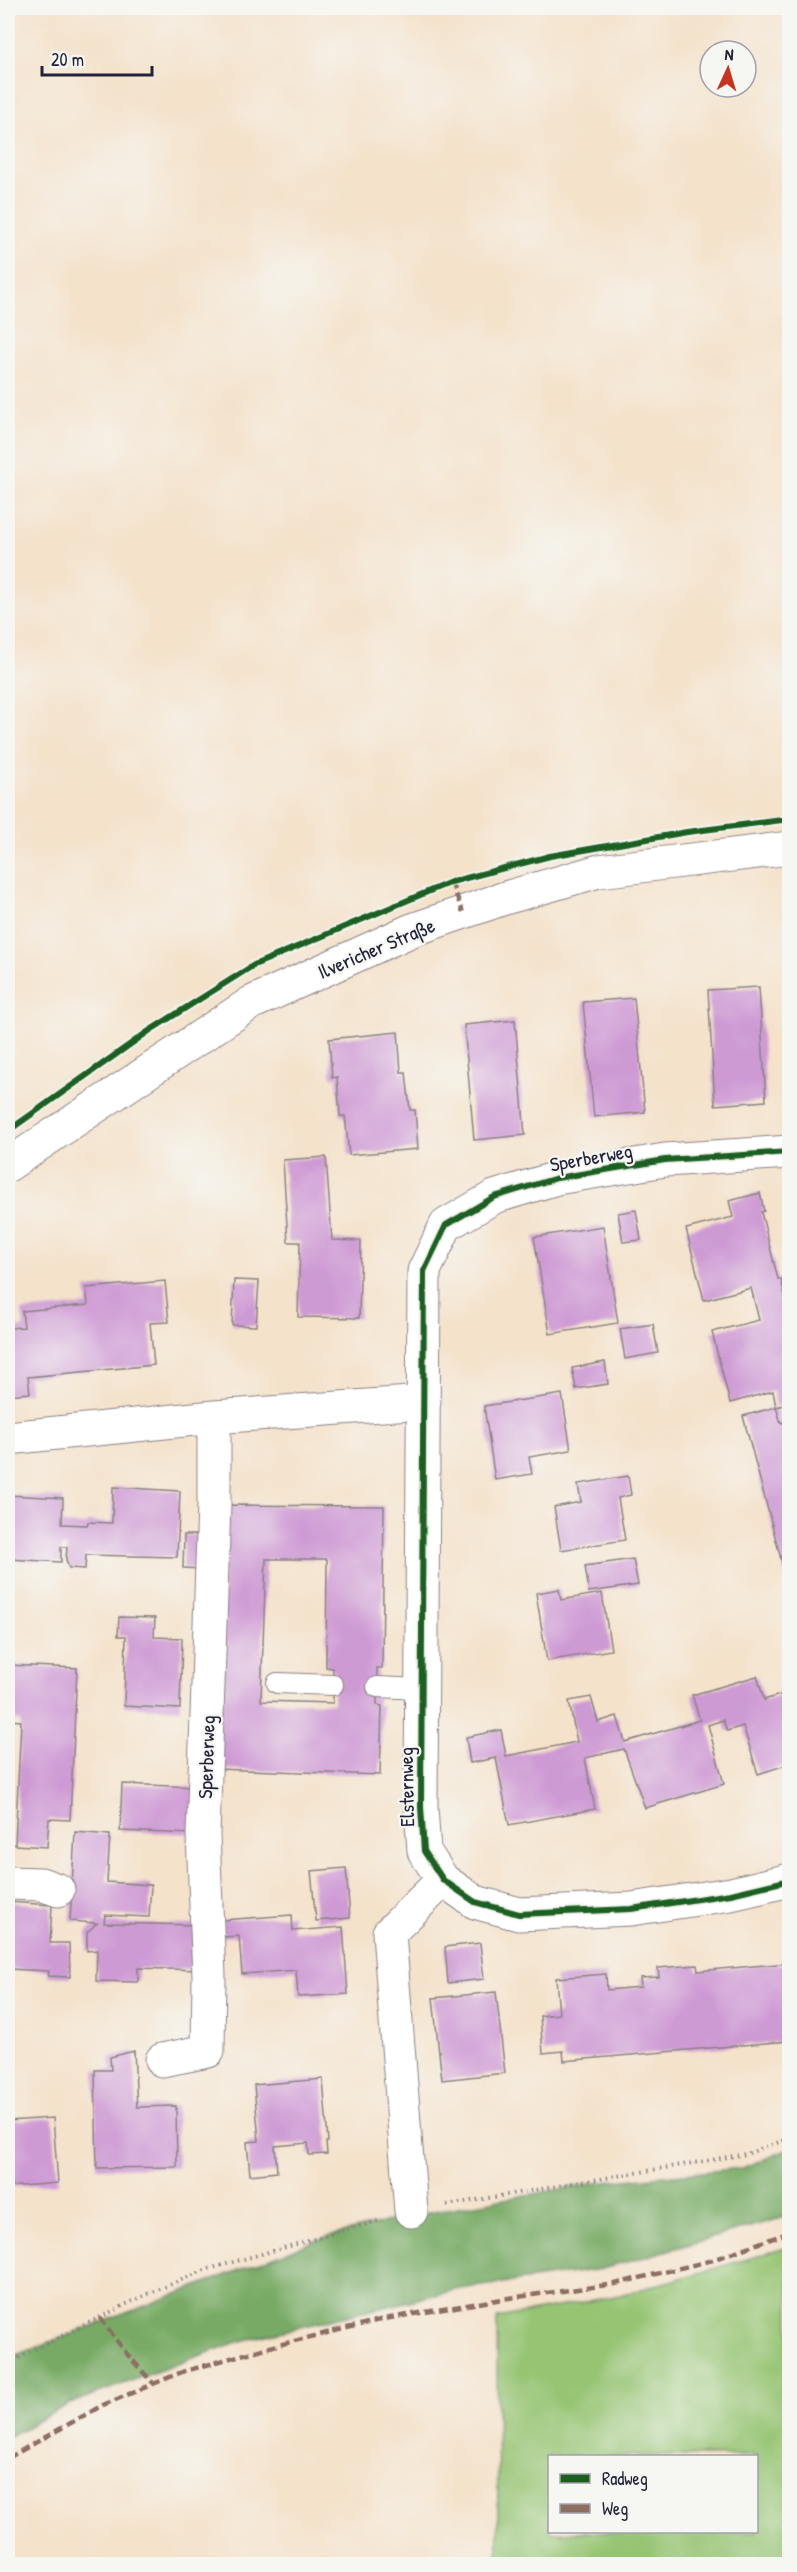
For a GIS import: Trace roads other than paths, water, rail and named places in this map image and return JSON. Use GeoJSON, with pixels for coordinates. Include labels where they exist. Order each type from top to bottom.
{"type":"FeatureCollection","features":[{"type":"Feature","properties":{"kind":"street","name":"Ilvericher Straße"},"geometry":{"type":"LineString","coordinates":[[8,1165],[251,1003],[412,930],[505,898],[599,871],[789,848]]}},
{"type":"Feature","properties":{"kind":"street","name":"Sperberweg"},"geometry":{"type":"LineString","coordinates":[[424,1402],[424,1271],[446,1225],[494,1197],[556,1178],[665,1160],[789,1152]]}},
{"type":"Feature","properties":{"kind":"street"},"geometry":{"type":"LineString","coordinates":[[8,1438],[214,1417],[424,1402]]}},
{"type":"Feature","properties":{"kind":"street","name":"Elsternweg"},"geometry":{"type":"LineString","coordinates":[[424,1402],[421,1808],[424,1851],[443,1880],[475,1902],[519,1914],[631,1909],[731,1893],[789,1880]]}},
{"type":"Feature","properties":{"kind":"street","name":"Sperberweg"},"geometry":{"type":"LineString","coordinates":[[162,2060],[208,2051],[209,1977],[203,1835],[214,1504],[214,1417]]}},
{"type":"Feature","properties":{"kind":"street"},"geometry":{"type":"LineString","coordinates":[[411,2211],[389,1933],[443,1880]]}},
{"type":"Feature","properties":{"kind":"street"},"geometry":{"type":"LineString","coordinates":[[8,1883],[41,1884],[58,1890]]}},
{"type":"Feature","properties":{"kind":"lane"},"geometry":{"type":"LineString","coordinates":[[277,1683],[333,1685]]}},
{"type":"Feature","properties":{"kind":"lane"},"geometry":{"type":"LineString","coordinates":[[377,1687],[422,1689]]}}]}
